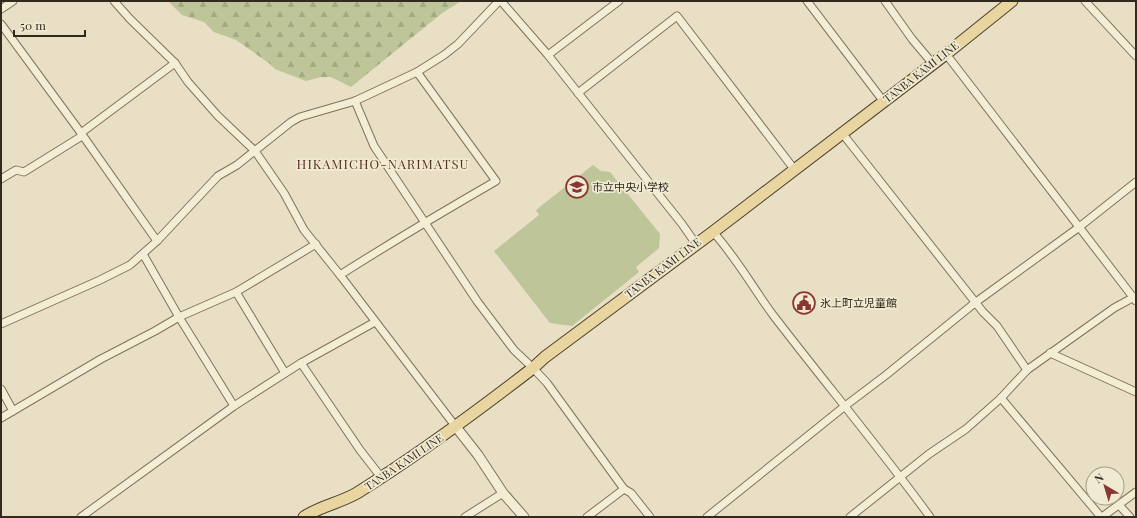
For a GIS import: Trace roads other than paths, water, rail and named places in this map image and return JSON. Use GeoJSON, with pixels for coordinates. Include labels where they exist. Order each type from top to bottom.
{"type":"FeatureCollection","features":[{"type":"Feature","properties":{"kind":"main road","name":"TANBA KAMI LINE"},"geometry":{"type":"LineString","coordinates":[[304,517],[319,508],[354,494],[456,427],[533,368],[545,356],[713,232],[884,102],[1012,1]]}},
{"type":"Feature","properties":{"kind":"street"},"geometry":{"type":"LineString","coordinates":[[1,9],[13,1]]}},
{"type":"Feature","properties":{"kind":"street"},"geometry":{"type":"LineString","coordinates":[[114,1],[174,63],[188,82],[218,116],[256,151],[284,193],[304,230],[478,455],[503,493],[524,517]]}},
{"type":"Feature","properties":{"kind":"street"},"geometry":{"type":"LineString","coordinates":[[1,324],[100,280],[130,264],[157,241],[218,176],[237,165],[256,151],[291,122],[300,117],[355,101],[417,72],[458,44],[500,1],[548,55],[682,224],[696,244]]}},
{"type":"Feature","properties":{"kind":"street"},"geometry":{"type":"LineString","coordinates":[[548,55],[619,1]]}},
{"type":"Feature","properties":{"kind":"street"},"geometry":{"type":"LineString","coordinates":[[807,1],[884,102]]}},
{"type":"Feature","properties":{"kind":"street"},"geometry":{"type":"LineString","coordinates":[[885,1],[912,39],[933,64]]}},
{"type":"Feature","properties":{"kind":"street"},"geometry":{"type":"LineString","coordinates":[[1085,1],[1136,56]]}},
{"type":"Feature","properties":{"kind":"street"},"geometry":{"type":"LineString","coordinates":[[578,93],[676,16],[794,169]]}},
{"type":"Feature","properties":{"kind":"street"},"geometry":{"type":"LineString","coordinates":[[1,24],[157,241]]}},
{"type":"Feature","properties":{"kind":"street"},"geometry":{"type":"LineString","coordinates":[[850,517],[929,454],[966,429],[1001,398],[1027,370],[1114,308],[1135,298],[1078,228],[946,54]]}},
{"type":"Feature","properties":{"kind":"street"},"geometry":{"type":"LineString","coordinates":[[1,180],[16,170],[24,172],[81,134],[174,63]]}},
{"type":"Feature","properties":{"kind":"street"},"geometry":{"type":"LineString","coordinates":[[340,275],[405,234],[425,224],[496,181],[417,72]]}},
{"type":"Feature","properties":{"kind":"street"},"geometry":{"type":"LineString","coordinates":[[355,101],[374,146],[477,301],[514,350],[547,384],[624,489],[631,493],[650,517]]}},
{"type":"Feature","properties":{"kind":"street"},"geometry":{"type":"LineString","coordinates":[[842,133],[996,326],[1027,370]]}},
{"type":"Feature","properties":{"kind":"street"},"geometry":{"type":"LineString","coordinates":[[707,517],[976,302],[1078,228],[1136,182]]}},
{"type":"Feature","properties":{"kind":"street"},"geometry":{"type":"LineString","coordinates":[[713,232],[734,258],[773,314],[901,477],[930,517]]}},
{"type":"Feature","properties":{"kind":"street"},"geometry":{"type":"LineString","coordinates":[[1,418],[101,359],[179,317],[236,292],[316,244]]}},
{"type":"Feature","properties":{"kind":"street"},"geometry":{"type":"LineString","coordinates":[[143,254],[179,317],[234,406]]}},
{"type":"Feature","properties":{"kind":"street"},"geometry":{"type":"LineString","coordinates":[[236,292],[284,373]]}},
{"type":"Feature","properties":{"kind":"street"},"geometry":{"type":"LineString","coordinates":[[81,517],[234,406],[284,373],[374,322]]}},
{"type":"Feature","properties":{"kind":"street"},"geometry":{"type":"LineString","coordinates":[[1050,353],[1136,392]]}},
{"type":"Feature","properties":{"kind":"street"},"geometry":{"type":"LineString","coordinates":[[301,363],[360,450],[381,477]]}},
{"type":"Feature","properties":{"kind":"street"},"geometry":{"type":"LineString","coordinates":[[1,389],[13,411]]}},
{"type":"Feature","properties":{"kind":"street"},"geometry":{"type":"LineString","coordinates":[[1001,398],[1102,517],[1118,506]]}},
{"type":"Feature","properties":{"kind":"street"},"geometry":{"type":"LineString","coordinates":[[587,517],[624,489]]}},
{"type":"Feature","properties":{"kind":"street"},"geometry":{"type":"LineString","coordinates":[[1125,500],[1136,492]]}},
{"type":"Feature","properties":{"kind":"street"},"geometry":{"type":"LineString","coordinates":[[465,517],[503,493]]}},
{"type":"Feature","properties":{"kind":"street"},"geometry":{"type":"LineString","coordinates":[[1120,506],[1130,517]]}},
{"type":"Feature","properties":{"kind":"place","name":"市立中央小学校"},"geometry":{"type":"Point","coordinates":[577,187]}},
{"type":"Feature","properties":{"kind":"place","name":"氷上町立児童館"},"geometry":{"type":"Point","coordinates":[804,303]}},
{"type":"Feature","properties":{"kind":"district","name":"HIKAMICHO-NARIMATSU"},"geometry":{"type":"Point","coordinates":[383,164]}}]}
